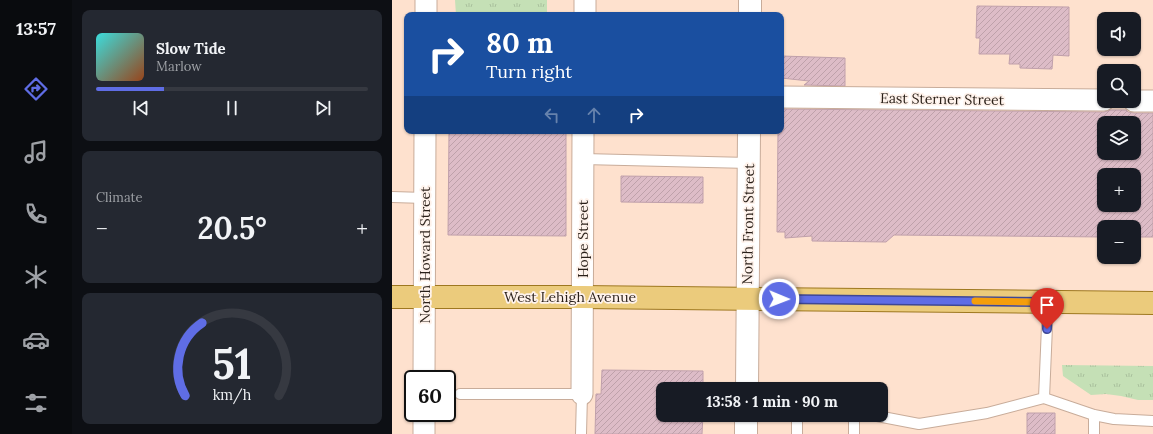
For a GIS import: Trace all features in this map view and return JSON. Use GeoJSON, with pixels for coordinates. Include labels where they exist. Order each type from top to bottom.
{"type":"FeatureCollection","features":[{"type":"Feature","properties":{"kind":"main road","name":"West Lehigh Avenue"},"geometry":{"type":"LineString","coordinates":[[392,297],[582,297],[1153,303]]}},
{"type":"Feature","properties":{"kind":"street"},"geometry":{"type":"LineString","coordinates":[[426,0],[426,12]]}},
{"type":"Feature","properties":{"kind":"street"},"geometry":{"type":"LineString","coordinates":[[584,12],[585,0]]}},
{"type":"Feature","properties":{"kind":"street"},"geometry":{"type":"LineString","coordinates":[[750,0],[750,12]]}},
{"type":"Feature","properties":{"kind":"street","name":"East Sterner Street"},"geometry":{"type":"LineString","coordinates":[[784,97],[1097,100]]}},
{"type":"Feature","properties":{"kind":"street"},"geometry":{"type":"LineString","coordinates":[[1141,100],[1153,101]]}},
{"type":"Feature","properties":{"kind":"street","name":"North Howard Street"},"geometry":{"type":"LineString","coordinates":[[424,370],[425,134]]}},
{"type":"Feature","properties":{"kind":"street","name":"Hope Street"},"geometry":{"type":"LineString","coordinates":[[582,394],[584,134]]}},
{"type":"Feature","properties":{"kind":"street","name":"North Front Street"},"geometry":{"type":"LineString","coordinates":[[747,382],[749,134]]}},
{"type":"Feature","properties":{"kind":"street"},"geometry":{"type":"LineString","coordinates":[[424,422],[424,434]]}},
{"type":"Feature","properties":{"kind":"street"},"geometry":{"type":"LineString","coordinates":[[746,422],[746,434]]}},
{"type":"Feature","properties":{"kind":"lane"},"geometry":{"type":"LineString","coordinates":[[583,160],[748,163]]}},
{"type":"Feature","properties":{"kind":"lane"},"geometry":{"type":"LineString","coordinates":[[392,197],[425,198]]}},
{"type":"Feature","properties":{"kind":"lane"},"geometry":{"type":"LineString","coordinates":[[1044,398],[1048,302]]}},
{"type":"Feature","properties":{"kind":"lane"},"geometry":{"type":"LineString","coordinates":[[460,394],[582,394],[581,434]]}},
{"type":"Feature","properties":{"kind":"lane"},"geometry":{"type":"LineString","coordinates":[[888,420],[919,429],[1044,398],[1094,415],[1114,419],[1153,421]]}},
{"type":"Feature","properties":{"kind":"lane"},"geometry":{"type":"LineString","coordinates":[[1094,415],[1094,434]]}},
{"type":"Feature","properties":{"kind":"lane"},"geometry":{"type":"LineString","coordinates":[[797,422],[797,434]]}},
{"type":"Feature","properties":{"kind":"lane"},"geometry":{"type":"LineString","coordinates":[[854,422],[854,434]]}},
{"type":"Feature","properties":{"kind":"green space"},"geometry":{"type":"Polygon","coordinates":[[[455,0],[547,0],[547,12],[456,12],[455,0]]]}},
{"type":"Feature","properties":{"kind":"green space"},"geometry":{"type":"Polygon","coordinates":[[[1062,365],[1153,366],[1153,400],[1138,400],[1106,394],[1091,395],[1063,376],[1062,365]]]}},
{"type":"Feature","properties":{"kind":"building"},"geometry":{"type":"Polygon","coordinates":[[[977,6],[1069,7],[1069,56],[1053,55],[1052,69],[1020,68],[1020,64],[1009,64],[1010,54],[979,54],[980,38],[976,38],[977,6]]]}},
{"type":"Feature","properties":{"kind":"building"},"geometry":{"type":"Polygon","coordinates":[[[784,56],[845,58],[845,86],[804,85],[809,81],[784,78],[784,56]]]}},
{"type":"Feature","properties":{"kind":"building"},"geometry":{"type":"Polygon","coordinates":[[[784,109],[1104,112],[1111,110],[1126,110],[1134,113],[1153,113],[1153,237],[1141,237],[1141,220],[1097,220],[1097,237],[894,235],[886,242],[812,241],[812,236],[785,238],[785,232],[777,232],[778,134],[784,134],[784,109]]]}},
{"type":"Feature","properties":{"kind":"building"},"geometry":{"type":"Polygon","coordinates":[[[449,134],[566,134],[566,236],[448,235],[449,134]]]}},
{"type":"Feature","properties":{"kind":"building"},"geometry":{"type":"Polygon","coordinates":[[[621,176],[703,177],[703,203],[621,202],[621,176]]]}},
{"type":"Feature","properties":{"kind":"building"},"geometry":{"type":"Polygon","coordinates":[[[602,370],[703,371],[703,382],[656,382],[656,422],[703,422],[702,434],[595,434],[596,394],[601,394],[602,370]]]}},
{"type":"Feature","properties":{"kind":"building"},"geometry":{"type":"Polygon","coordinates":[[[1027,413],[1055,413],[1055,434],[1027,434],[1027,413]]]}},
{"type":"Feature","properties":{"kind":"slow traffic"},"geometry":{"type":"LineString","coordinates":[[975,301],[1035,302]]}},
{"type":"Feature","properties":{"kind":"route"},"geometry":{"type":"LineString","coordinates":[[779,299],[1048,302],[1047,329]]}}]}
